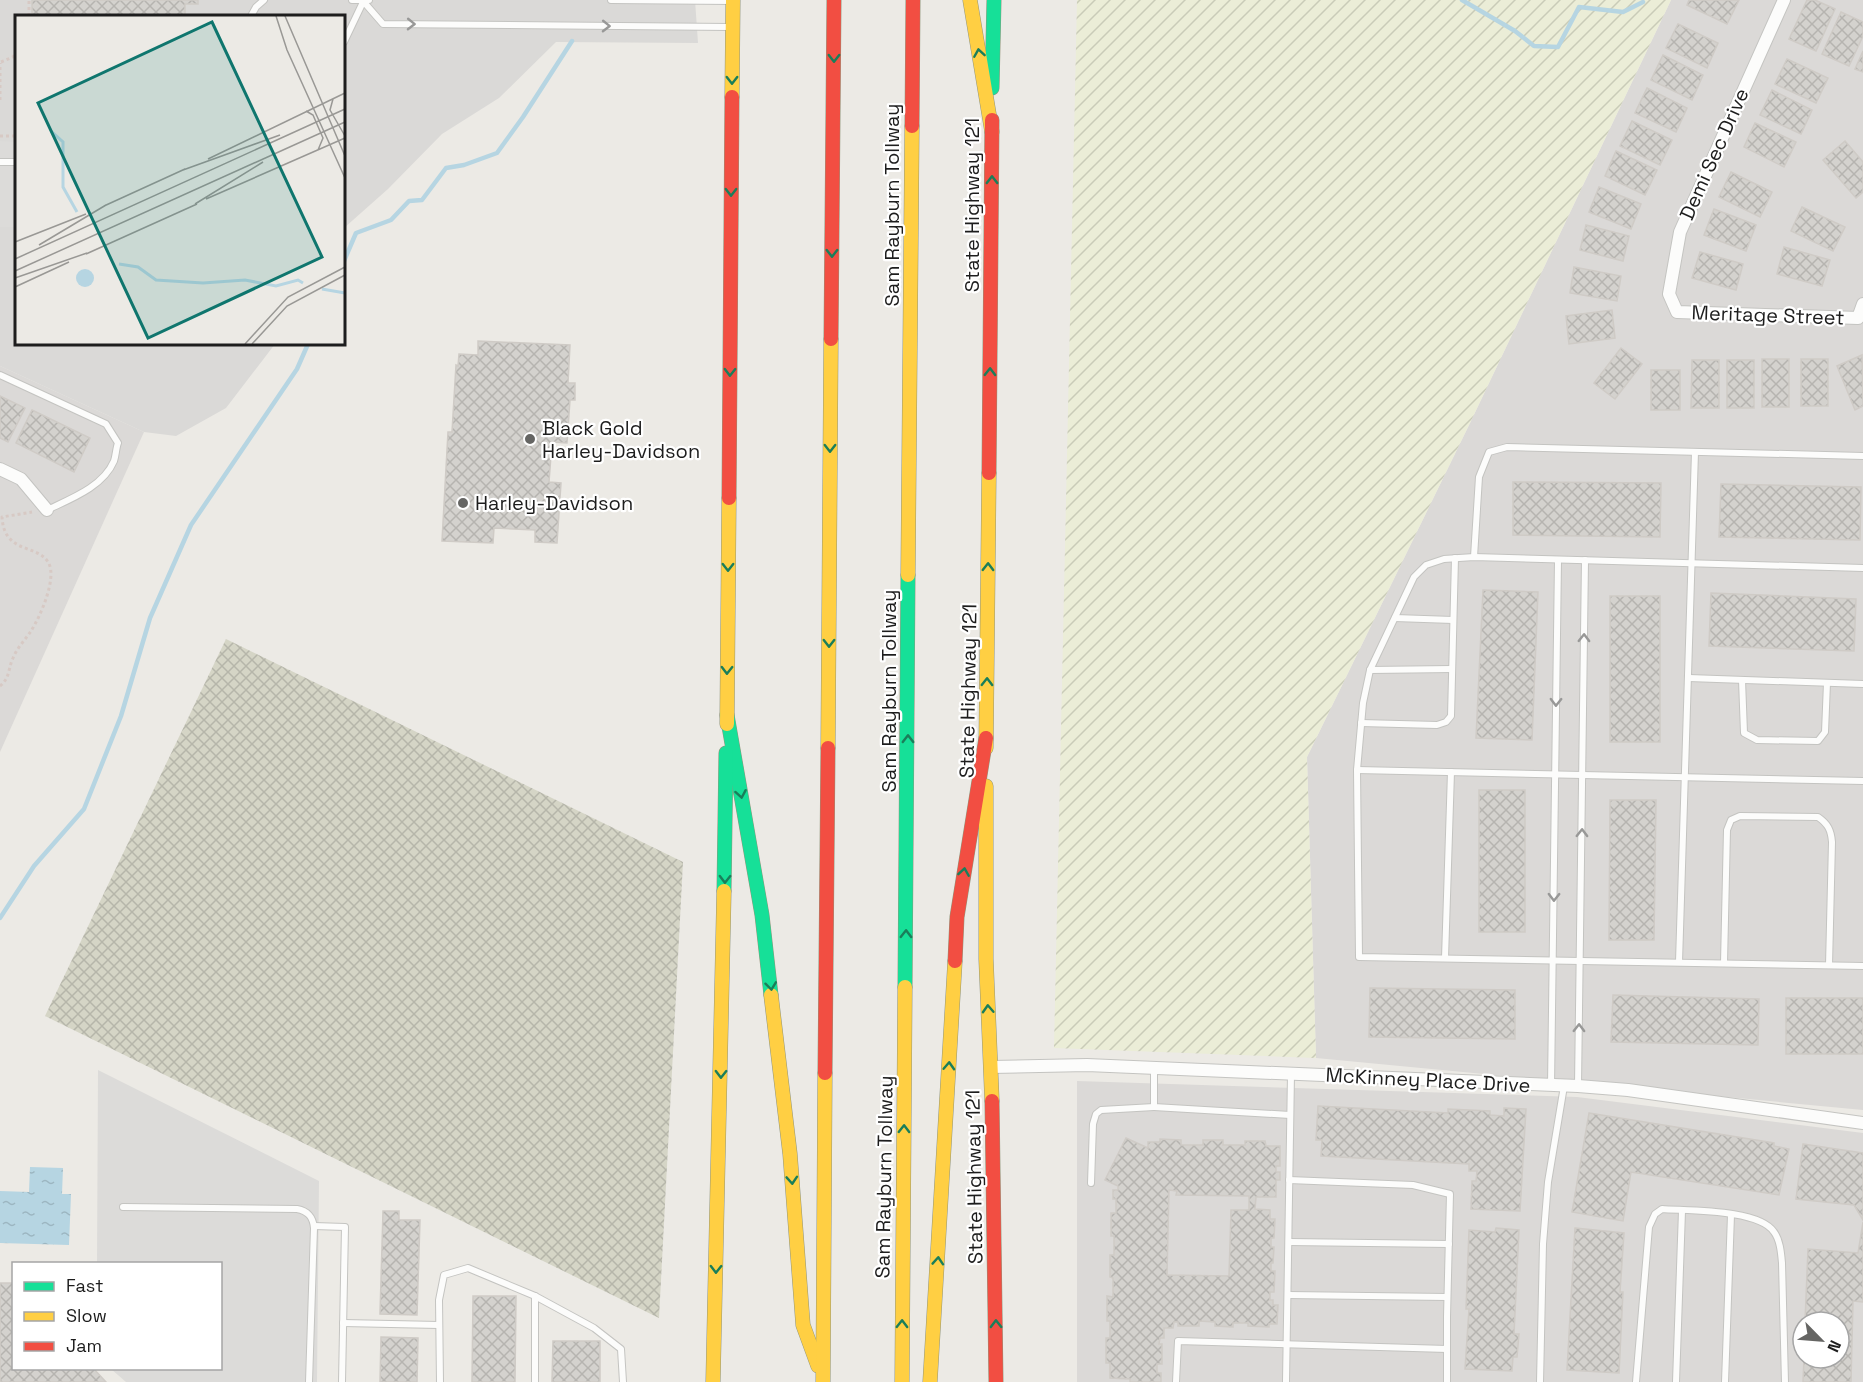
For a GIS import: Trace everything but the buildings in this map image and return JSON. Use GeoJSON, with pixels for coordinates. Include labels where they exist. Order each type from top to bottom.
{"type":"FeatureCollection","features":[{"type":"Feature","properties":{"kind":"main road"},"geometry":{"type":"LineString","coordinates":[[823,1380],[834,0]]}},
{"type":"Feature","properties":{"kind":"main road","name":"Sam Rayburn Tollway"},"geometry":{"type":"LineString","coordinates":[[902,1382],[913,0]]}},
{"type":"Feature","properties":{"kind":"main road"},"geometry":{"type":"LineString","coordinates":[[970,0],[992,132]]}},
{"type":"Feature","properties":{"kind":"main road","name":"State Highway 121"},"geometry":{"type":"LineString","coordinates":[[993,0],[986,959],[991,1067],[996,1382]]}},
{"type":"Feature","properties":{"kind":"main road"},"geometry":{"type":"LineString","coordinates":[[713,1382],[727,715],[733,1]]}},
{"type":"Feature","properties":{"kind":"main road"},"geometry":{"type":"LineString","coordinates":[[727,715],[766,949],[790,1155],[803,1325],[823,1380]]}},
{"type":"Feature","properties":{"kind":"main road"},"geometry":{"type":"LineString","coordinates":[[930,1382],[957,917],[986,738]]}},
{"type":"Feature","properties":{"kind":"street","name":"Demi Sec Drive"},"geometry":{"type":"LineString","coordinates":[[1677,312],[1669,294],[1680,232],[1784,0]]}},
{"type":"Feature","properties":{"kind":"street","name":"Meritage Street"},"geometry":{"type":"LineString","coordinates":[[1677,312],[1858,318],[1863,304]]}},
{"type":"Feature","properties":{"kind":"street"},"geometry":{"type":"LineString","coordinates":[[0,470],[21,479],[47,510]]}},
{"type":"Feature","properties":{"kind":"street","name":"McKinney Place Drive"},"geometry":{"type":"LineString","coordinates":[[991,1067],[1087,1065],[1578,1086],[1628,1090],[1863,1123]]}},
{"type":"Feature","properties":{"kind":"lane"},"geometry":{"type":"LineString","coordinates":[[251,15],[264,0]]}},
{"type":"Feature","properties":{"kind":"lane"},"geometry":{"type":"LineString","coordinates":[[352,0],[369,0]]}},
{"type":"Feature","properties":{"kind":"lane"},"geometry":{"type":"LineString","coordinates":[[364,0],[383,24],[732,27]]}},
{"type":"Feature","properties":{"kind":"lane"},"geometry":{"type":"LineString","coordinates":[[345,40],[364,0]]}},
{"type":"Feature","properties":{"kind":"lane"},"geometry":{"type":"LineString","coordinates":[[610,0],[733,1]]}},
{"type":"Feature","properties":{"kind":"lane"},"geometry":{"type":"LineString","coordinates":[[0,375],[106,424],[118,442],[113,462],[103,476],[88,490],[47,510]]}},
{"type":"Feature","properties":{"kind":"lane"},"geometry":{"type":"LineString","coordinates":[[1474,557],[1479,477],[1489,452],[1507,447],[1863,456]]}},
{"type":"Feature","properties":{"kind":"lane"},"geometry":{"type":"LineString","coordinates":[[1679,962],[1695,452]]}},
{"type":"Feature","properties":{"kind":"lane"},"geometry":{"type":"LineString","coordinates":[[1863,568],[1474,557],[1455,558],[1426,565],[1414,578],[1370,670],[1362,703],[1358,770],[1359,957],[1863,966]]}},
{"type":"Feature","properties":{"kind":"lane"},"geometry":{"type":"LineString","coordinates":[[1361,723],[1437,725],[1446,722],[1451,716],[1455,558]]}},
{"type":"Feature","properties":{"kind":"lane"},"geometry":{"type":"LineString","coordinates":[[1540,1382],[1543,1244],[1557,1086],[1553,960],[1558,560]]}},
{"type":"Feature","properties":{"kind":"lane"},"geometry":{"type":"LineString","coordinates":[[1578,1086],[1585,560]]}},
{"type":"Feature","properties":{"kind":"lane"},"geometry":{"type":"LineString","coordinates":[[1395,618],[1453,620]]}},
{"type":"Feature","properties":{"kind":"lane"},"geometry":{"type":"LineString","coordinates":[[1370,670],[1452,669]]}},
{"type":"Feature","properties":{"kind":"lane"},"geometry":{"type":"LineString","coordinates":[[1689,678],[1863,684]]}},
{"type":"Feature","properties":{"kind":"lane"},"geometry":{"type":"LineString","coordinates":[[1742,680],[1743,733],[1757,740],[1818,741],[1825,732],[1827,683]]}},
{"type":"Feature","properties":{"kind":"lane"},"geometry":{"type":"LineString","coordinates":[[1358,770],[1863,781]]}},
{"type":"Feature","properties":{"kind":"lane"},"geometry":{"type":"LineString","coordinates":[[1445,958],[1451,772]]}},
{"type":"Feature","properties":{"kind":"lane"},"geometry":{"type":"LineString","coordinates":[[1724,963],[1726,830],[1731,820],[1740,816],[1818,817],[1831,830],[1832,842],[1829,965]]}},
{"type":"Feature","properties":{"kind":"lane"},"geometry":{"type":"LineString","coordinates":[[1154,1068],[1154,1107]]}},
{"type":"Feature","properties":{"kind":"lane"},"geometry":{"type":"LineString","coordinates":[[1286,1382],[1291,1074]]}},
{"type":"Feature","properties":{"kind":"lane"},"geometry":{"type":"LineString","coordinates":[[1091,1183],[1093,1124],[1096,1114],[1101,1110],[1154,1107],[1290,1115]]}},
{"type":"Feature","properties":{"kind":"lane"},"geometry":{"type":"LineString","coordinates":[[1289,1180],[1413,1185],[1450,1194],[1447,1297],[1448,1382]]}},
{"type":"Feature","properties":{"kind":"lane"},"geometry":{"type":"LineString","coordinates":[[123,1207],[297,1209],[308,1213],[312,1217],[314,1226],[309,1382]]}},
{"type":"Feature","properties":{"kind":"lane"},"geometry":{"type":"LineString","coordinates":[[1636,1382],[1649,1227],[1655,1214],[1662,1209],[1742,1216],[1760,1221],[1773,1230],[1779,1244],[1782,1263],[1785,1382]]}},
{"type":"Feature","properties":{"kind":"lane"},"geometry":{"type":"LineString","coordinates":[[1676,1382],[1682,1211]]}},
{"type":"Feature","properties":{"kind":"lane"},"geometry":{"type":"LineString","coordinates":[[1725,1382],[1731,1215]]}},
{"type":"Feature","properties":{"kind":"lane"},"geometry":{"type":"LineString","coordinates":[[314,1226],[345,1227],[342,1382]]}},
{"type":"Feature","properties":{"kind":"lane"},"geometry":{"type":"LineString","coordinates":[[1289,1242],[1449,1245]]}},
{"type":"Feature","properties":{"kind":"lane"},"geometry":{"type":"LineString","coordinates":[[440,1382],[439,1300],[444,1275],[468,1268],[534,1296],[594,1328],[621,1350],[623,1382]]}},
{"type":"Feature","properties":{"kind":"lane"},"geometry":{"type":"LineString","coordinates":[[1288,1295],[1447,1297]]}},
{"type":"Feature","properties":{"kind":"lane"},"geometry":{"type":"LineString","coordinates":[[534,1296],[535,1382]]}},
{"type":"Feature","properties":{"kind":"lane"},"geometry":{"type":"LineString","coordinates":[[343,1323],[439,1325]]}},
{"type":"Feature","properties":{"kind":"lane"},"geometry":{"type":"LineString","coordinates":[[1176,1382],[1178,1341],[1447,1349]]}},
{"type":"Feature","properties":{"kind":"path"},"geometry":{"type":"LineString","coordinates":[[0,100],[0,63],[15,54]]}},
{"type":"Feature","properties":{"kind":"path"},"geometry":{"type":"LineString","coordinates":[[0,686],[7,681],[12,660],[38,617],[51,574],[50,564],[44,557],[25,550],[10,538],[2,525],[2,517],[47,510]]}},
{"type":"Feature","properties":{"kind":"shaded area"},"geometry":{"type":"Polygon","coordinates":[[[0,0],[695,0],[698,43],[556,42],[499,98],[442,134],[388,189],[345,227],[345,15],[15,15],[15,345],[274,345],[226,408],[176,436],[144,432],[0,366],[0,0]]]}},
{"type":"Feature","properties":{"kind":"shaded area"},"geometry":{"type":"Polygon","coordinates":[[[1671,0],[1863,0],[1863,1110],[1316,1058],[1307,757],[1470,423],[1671,0]]]}},
{"type":"Feature","properties":{"kind":"shaded area"},"geometry":{"type":"Polygon","coordinates":[[[0,141],[15,142],[15,227],[0,227],[0,141]]]}},
{"type":"Feature","properties":{"kind":"shaded area"},"geometry":{"type":"Polygon","coordinates":[[[0,366],[144,432],[0,752],[0,366]]]}},
{"type":"Feature","properties":{"kind":"shaded area"},"geometry":{"type":"Polygon","coordinates":[[[226,639],[683,862],[659,1318],[45,1016],[226,639]]]}},
{"type":"Feature","properties":{"kind":"shaded area"},"geometry":{"type":"Polygon","coordinates":[[[98,1070],[319,1181],[317,1382],[126,1382],[112,1370],[222,1370],[222,1262],[97,1262],[98,1070]]]}},
{"type":"Feature","properties":{"kind":"shaded area"},"geometry":{"type":"Polygon","coordinates":[[[1077,1081],[1577,1097],[1863,1133],[1863,1382],[1077,1382],[1077,1081]]]}},
{"type":"Feature","properties":{"kind":"green space"},"geometry":{"type":"Polygon","coordinates":[[[1077,0],[1671,0],[1470,423],[1307,757],[1316,1058],[1054,1048],[1077,0]]]}},
{"type":"Feature","properties":{"kind":"water"},"geometry":{"type":"Polygon","coordinates":[[[30,1167],[63,1168],[62,1194],[71,1194],[69,1245],[0,1243],[0,1191],[29,1192],[30,1167]]]}},
{"type":"Feature","properties":{"kind":"waterway"},"geometry":{"type":"LineString","coordinates":[[1462,0],[1515,31],[1534,46],[1558,47],[1579,7],[1623,12],[1643,2]]}},
{"type":"Feature","properties":{"kind":"waterway"},"geometry":{"type":"LineString","coordinates":[[345,259],[356,233],[391,220],[409,201],[422,200],[446,168],[464,165],[497,153],[572,41]]}},
{"type":"Feature","properties":{"kind":"waterway"},"geometry":{"type":"LineString","coordinates":[[0,918],[34,866],[84,809],[121,716],[150,618],[191,525],[297,369],[308,345]]}},
{"type":"Feature","properties":{"kind":"traffic: fast"},"geometry":{"type":"LineString","coordinates":[[992,88],[994,0]]}},
{"type":"Feature","properties":{"kind":"traffic: fast"},"geometry":{"type":"LineString","coordinates":[[905,987],[908,575]]}},
{"type":"Feature","properties":{"kind":"traffic: fast"},"geometry":{"type":"LineString","coordinates":[[727,715],[762,915],[771,995]]}},
{"type":"Feature","properties":{"kind":"traffic: fast"},"geometry":{"type":"LineString","coordinates":[[724,891],[726,753]]}},
{"type":"Feature","properties":{"kind":"traffic: slow"},"geometry":{"type":"LineString","coordinates":[[732,97],[733,0]]}},
{"type":"Feature","properties":{"kind":"traffic: slow"},"geometry":{"type":"LineString","coordinates":[[970,0],[992,132]]}},
{"type":"Feature","properties":{"kind":"traffic: slow"},"geometry":{"type":"LineString","coordinates":[[908,575],[912,126]]}},
{"type":"Feature","properties":{"kind":"traffic: slow"},"geometry":{"type":"LineString","coordinates":[[828,748],[831,339]]}},
{"type":"Feature","properties":{"kind":"traffic: slow"},"geometry":{"type":"LineString","coordinates":[[986,748],[989,473]]}},
{"type":"Feature","properties":{"kind":"traffic: slow"},"geometry":{"type":"LineString","coordinates":[[727,724],[729,498]]}},
{"type":"Feature","properties":{"kind":"traffic: slow"},"geometry":{"type":"LineString","coordinates":[[986,786],[986,959],[992,1101]]}},
{"type":"Feature","properties":{"kind":"traffic: slow"},"geometry":{"type":"LineString","coordinates":[[713,1382],[724,891]]}},
{"type":"Feature","properties":{"kind":"traffic: slow"},"geometry":{"type":"LineString","coordinates":[[930,1382],[955,961]]}},
{"type":"Feature","properties":{"kind":"traffic: slow"},"geometry":{"type":"LineString","coordinates":[[902,1382],[905,987]]}},
{"type":"Feature","properties":{"kind":"traffic: slow"},"geometry":{"type":"LineString","coordinates":[[771,995],[790,1154],[803,1325],[818,1366]]}},
{"type":"Feature","properties":{"kind":"traffic: slow"},"geometry":{"type":"LineString","coordinates":[[823,1382],[825,1073]]}},
{"type":"Feature","properties":{"kind":"traffic: jam"},"geometry":{"type":"LineString","coordinates":[[831,339],[834,0]]}},
{"type":"Feature","properties":{"kind":"traffic: jam"},"geometry":{"type":"LineString","coordinates":[[912,126],[913,0]]}},
{"type":"Feature","properties":{"kind":"traffic: jam"},"geometry":{"type":"LineString","coordinates":[[729,498],[732,97]]}},
{"type":"Feature","properties":{"kind":"traffic: jam"},"geometry":{"type":"LineString","coordinates":[[989,473],[992,120]]}},
{"type":"Feature","properties":{"kind":"traffic: jam"},"geometry":{"type":"LineString","coordinates":[[955,961],[957,917],[986,738]]}},
{"type":"Feature","properties":{"kind":"traffic: jam"},"geometry":{"type":"LineString","coordinates":[[825,1073],[828,748]]}},
{"type":"Feature","properties":{"kind":"traffic: jam"},"geometry":{"type":"LineString","coordinates":[[992,1101],[996,1382]]}},
{"type":"Feature","properties":{"kind":"place","name":"Black Gold Harley-Davidson"},"geometry":{"type":"Point","coordinates":[530,439]}},
{"type":"Feature","properties":{"kind":"place","name":"Harley-Davidson"},"geometry":{"type":"Point","coordinates":[463,503]}}]}
